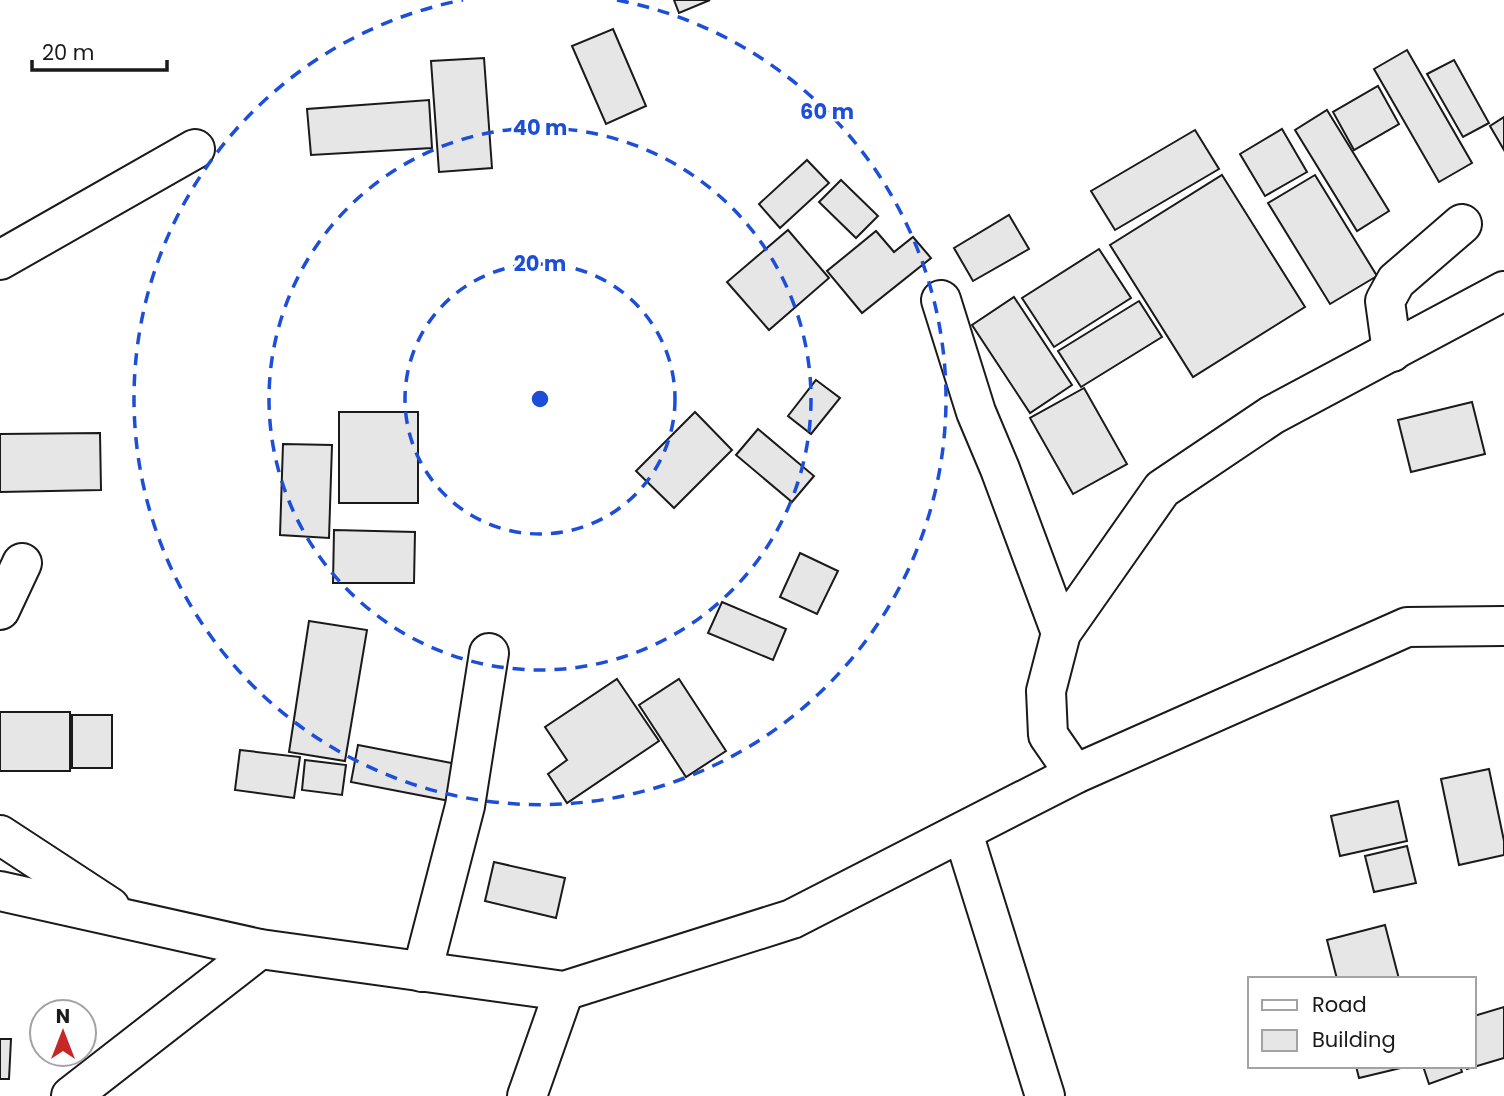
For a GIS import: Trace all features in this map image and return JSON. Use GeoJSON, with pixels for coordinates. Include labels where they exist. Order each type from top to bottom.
{"type":"FeatureCollection","features":[{"type":"Feature","properties":{"kind":"street"},"geometry":{"type":"LineString","coordinates":[[0,260],[195,149]]}},
{"type":"Feature","properties":{"kind":"street"},"geometry":{"type":"LineString","coordinates":[[1392,352],[1385,301],[1396,281],[1462,224]]}},
{"type":"Feature","properties":{"kind":"street"},"geometry":{"type":"LineString","coordinates":[[1075,774],[1048,735],[1046,691],[1061,633],[1162,489],[1272,415],[1504,291]]}},
{"type":"Feature","properties":{"kind":"street"},"geometry":{"type":"LineString","coordinates":[[941,300],[976,412],[1061,633]]}},
{"type":"Feature","properties":{"kind":"street"},"geometry":{"type":"LineString","coordinates":[[0,610],[22,563]]}},
{"type":"Feature","properties":{"kind":"street"},"geometry":{"type":"LineString","coordinates":[[0,891],[260,949],[564,991],[792,919],[1075,774],[1407,627],[1504,626]]}},
{"type":"Feature","properties":{"kind":"street"},"geometry":{"type":"LineString","coordinates":[[422,972],[465,806],[489,653]]}},
{"type":"Feature","properties":{"kind":"street"},"geometry":{"type":"LineString","coordinates":[[963,833],[1045,1096]]}},
{"type":"Feature","properties":{"kind":"street"},"geometry":{"type":"LineString","coordinates":[[0,835],[127,918]]}},
{"type":"Feature","properties":{"kind":"street"},"geometry":{"type":"LineString","coordinates":[[71,1096],[260,949]]}},
{"type":"Feature","properties":{"kind":"street"},"geometry":{"type":"LineString","coordinates":[[527,1096],[564,991]]}},
{"type":"Feature","properties":{"kind":"building"},"geometry":{"type":"Polygon","coordinates":[[[674,0],[710,0],[679,13],[674,0]]]}},
{"type":"Feature","properties":{"kind":"building"},"geometry":{"type":"Polygon","coordinates":[[[613,29],[646,106],[606,124],[572,46],[613,29]]]}},
{"type":"Feature","properties":{"kind":"building"},"geometry":{"type":"Polygon","coordinates":[[[1407,50],[1472,163],[1439,182],[1374,69],[1407,50]]]}},
{"type":"Feature","properties":{"kind":"building"},"geometry":{"type":"Polygon","coordinates":[[[484,58],[492,168],[439,172],[431,61],[484,58]]]}},
{"type":"Feature","properties":{"kind":"building"},"geometry":{"type":"Polygon","coordinates":[[[1454,60],[1489,123],[1463,137],[1427,74],[1454,60]]]}},
{"type":"Feature","properties":{"kind":"building"},"geometry":{"type":"Polygon","coordinates":[[[1378,86],[1399,124],[1354,150],[1333,112],[1378,86]]]}},
{"type":"Feature","properties":{"kind":"building"},"geometry":{"type":"Polygon","coordinates":[[[429,100],[432,148],[311,155],[307,109],[429,100]]]}},
{"type":"Feature","properties":{"kind":"building"},"geometry":{"type":"Polygon","coordinates":[[[1327,110],[1389,211],[1357,231],[1295,130],[1327,110]]]}},
{"type":"Feature","properties":{"kind":"building"},"geometry":{"type":"Polygon","coordinates":[[[1504,117],[1504,150],[1490,126],[1504,117]]]}},
{"type":"Feature","properties":{"kind":"building"},"geometry":{"type":"Polygon","coordinates":[[[1282,129],[1307,172],[1265,196],[1240,154],[1282,129]]]}},
{"type":"Feature","properties":{"kind":"building"},"geometry":{"type":"Polygon","coordinates":[[[1195,130],[1219,169],[1115,230],[1091,191],[1195,130]]]}},
{"type":"Feature","properties":{"kind":"building"},"geometry":{"type":"Polygon","coordinates":[[[807,160],[829,183],[780,228],[759,204],[807,160]]]}},
{"type":"Feature","properties":{"kind":"building"},"geometry":{"type":"Polygon","coordinates":[[[1222,175],[1305,307],[1193,377],[1110,245],[1222,175]]]}},
{"type":"Feature","properties":{"kind":"building"},"geometry":{"type":"Polygon","coordinates":[[[1315,175],[1377,276],[1330,304],[1268,203],[1315,175]]]}},
{"type":"Feature","properties":{"kind":"building"},"geometry":{"type":"Polygon","coordinates":[[[841,180],[878,216],[856,238],[819,202],[841,180]]]}},
{"type":"Feature","properties":{"kind":"building"},"geometry":{"type":"Polygon","coordinates":[[[1009,215],[1029,249],[973,281],[954,248],[1009,215]]]}},
{"type":"Feature","properties":{"kind":"building"},"geometry":{"type":"Polygon","coordinates":[[[788,230],[829,278],[769,330],[727,282],[788,230]]]}},
{"type":"Feature","properties":{"kind":"building"},"geometry":{"type":"Polygon","coordinates":[[[876,231],[894,252],[913,237],[931,258],[862,313],[827,271],[876,231]]]}},
{"type":"Feature","properties":{"kind":"building"},"geometry":{"type":"Polygon","coordinates":[[[1099,249],[1131,298],[1054,347],[1022,298],[1099,249]]]}},
{"type":"Feature","properties":{"kind":"building"},"geometry":{"type":"Polygon","coordinates":[[[1014,297],[1072,385],[1030,413],[972,325],[1014,297]]]}},
{"type":"Feature","properties":{"kind":"building"},"geometry":{"type":"Polygon","coordinates":[[[1139,301],[1162,337],[1081,387],[1058,351],[1139,301]]]}},
{"type":"Feature","properties":{"kind":"building"},"geometry":{"type":"Polygon","coordinates":[[[816,380],[840,398],[811,434],[788,416],[816,380]]]}},
{"type":"Feature","properties":{"kind":"building"},"geometry":{"type":"Polygon","coordinates":[[[1084,388],[1127,464],[1073,494],[1030,418],[1084,388]]]}},
{"type":"Feature","properties":{"kind":"building"},"geometry":{"type":"Polygon","coordinates":[[[1472,402],[1485,454],[1411,472],[1398,420],[1472,402]]]}},
{"type":"Feature","properties":{"kind":"building"},"geometry":{"type":"Polygon","coordinates":[[[339,412],[418,412],[418,503],[339,503],[339,412]]]}},
{"type":"Feature","properties":{"kind":"building"},"geometry":{"type":"Polygon","coordinates":[[[695,412],[732,450],[674,508],[636,471],[695,412]]]}},
{"type":"Feature","properties":{"kind":"building"},"geometry":{"type":"Polygon","coordinates":[[[758,429],[814,476],[792,502],[736,455],[758,429]]]}},
{"type":"Feature","properties":{"kind":"building"},"geometry":{"type":"Polygon","coordinates":[[[100,433],[101,490],[0,492],[0,434],[100,433]]]}},
{"type":"Feature","properties":{"kind":"building"},"geometry":{"type":"Polygon","coordinates":[[[283,444],[332,445],[329,538],[280,535],[283,444]]]}},
{"type":"Feature","properties":{"kind":"building"},"geometry":{"type":"Polygon","coordinates":[[[334,530],[415,532],[414,583],[333,583],[334,530]]]}},
{"type":"Feature","properties":{"kind":"building"},"geometry":{"type":"Polygon","coordinates":[[[800,553],[838,571],[817,614],[780,597],[800,553]]]}},
{"type":"Feature","properties":{"kind":"building"},"geometry":{"type":"Polygon","coordinates":[[[722,602],[786,629],[773,660],[708,633],[722,602]]]}},
{"type":"Feature","properties":{"kind":"building"},"geometry":{"type":"Polygon","coordinates":[[[309,621],[367,630],[345,761],[289,752],[309,621]]]}},
{"type":"Feature","properties":{"kind":"building"},"geometry":{"type":"Polygon","coordinates":[[[617,679],[659,741],[567,803],[548,774],[567,760],[545,727],[617,679]]]}},
{"type":"Feature","properties":{"kind":"building"},"geometry":{"type":"Polygon","coordinates":[[[679,679],[726,751],[686,777],[639,705],[679,679]]]}},
{"type":"Feature","properties":{"kind":"building"},"geometry":{"type":"Polygon","coordinates":[[[0,712],[70,712],[70,771],[0,771],[0,712]]]}},
{"type":"Feature","properties":{"kind":"building"},"geometry":{"type":"Polygon","coordinates":[[[72,715],[112,715],[112,768],[72,768],[72,715]]]}},
{"type":"Feature","properties":{"kind":"building"},"geometry":{"type":"Polygon","coordinates":[[[358,745],[467,766],[460,803],[351,782],[358,745]]]}},
{"type":"Feature","properties":{"kind":"building"},"geometry":{"type":"Polygon","coordinates":[[[240,750],[300,757],[294,798],[235,790],[240,750]]]}},
{"type":"Feature","properties":{"kind":"building"},"geometry":{"type":"Polygon","coordinates":[[[305,760],[346,765],[342,795],[302,790],[305,760]]]}},
{"type":"Feature","properties":{"kind":"building"},"geometry":{"type":"Polygon","coordinates":[[[1489,769],[1504,841],[1504,855],[1459,865],[1441,779],[1489,769]]]}},
{"type":"Feature","properties":{"kind":"building"},"geometry":{"type":"Polygon","coordinates":[[[1398,801],[1407,841],[1340,856],[1331,816],[1398,801]]]}},
{"type":"Feature","properties":{"kind":"building"},"geometry":{"type":"Polygon","coordinates":[[[1407,846],[1416,883],[1374,892],[1365,856],[1407,846]]]}},
{"type":"Feature","properties":{"kind":"building"},"geometry":{"type":"Polygon","coordinates":[[[494,862],[565,878],[556,918],[485,901],[494,862]]]}},
{"type":"Feature","properties":{"kind":"building"},"geometry":{"type":"Polygon","coordinates":[[[1385,925],[1398,977],[1336,977],[1327,940],[1385,925]]]}},
{"type":"Feature","properties":{"kind":"building"},"geometry":{"type":"Polygon","coordinates":[[[1504,1007],[1504,1058],[1476,1066],[1476,1015],[1504,1007]]]}},
{"type":"Feature","properties":{"kind":"building"},"geometry":{"type":"Polygon","coordinates":[[[0,1039],[11,1039],[9,1079],[0,1079],[0,1039]]]}},
{"type":"Feature","properties":{"kind":"building"},"geometry":{"type":"Polygon","coordinates":[[[1356,1068],[1401,1068],[1359,1078],[1356,1068]]]}},
{"type":"Feature","properties":{"kind":"building"},"geometry":{"type":"Polygon","coordinates":[[[1424,1068],[1461,1068],[1462,1072],[1429,1084],[1424,1068]]]}}]}
